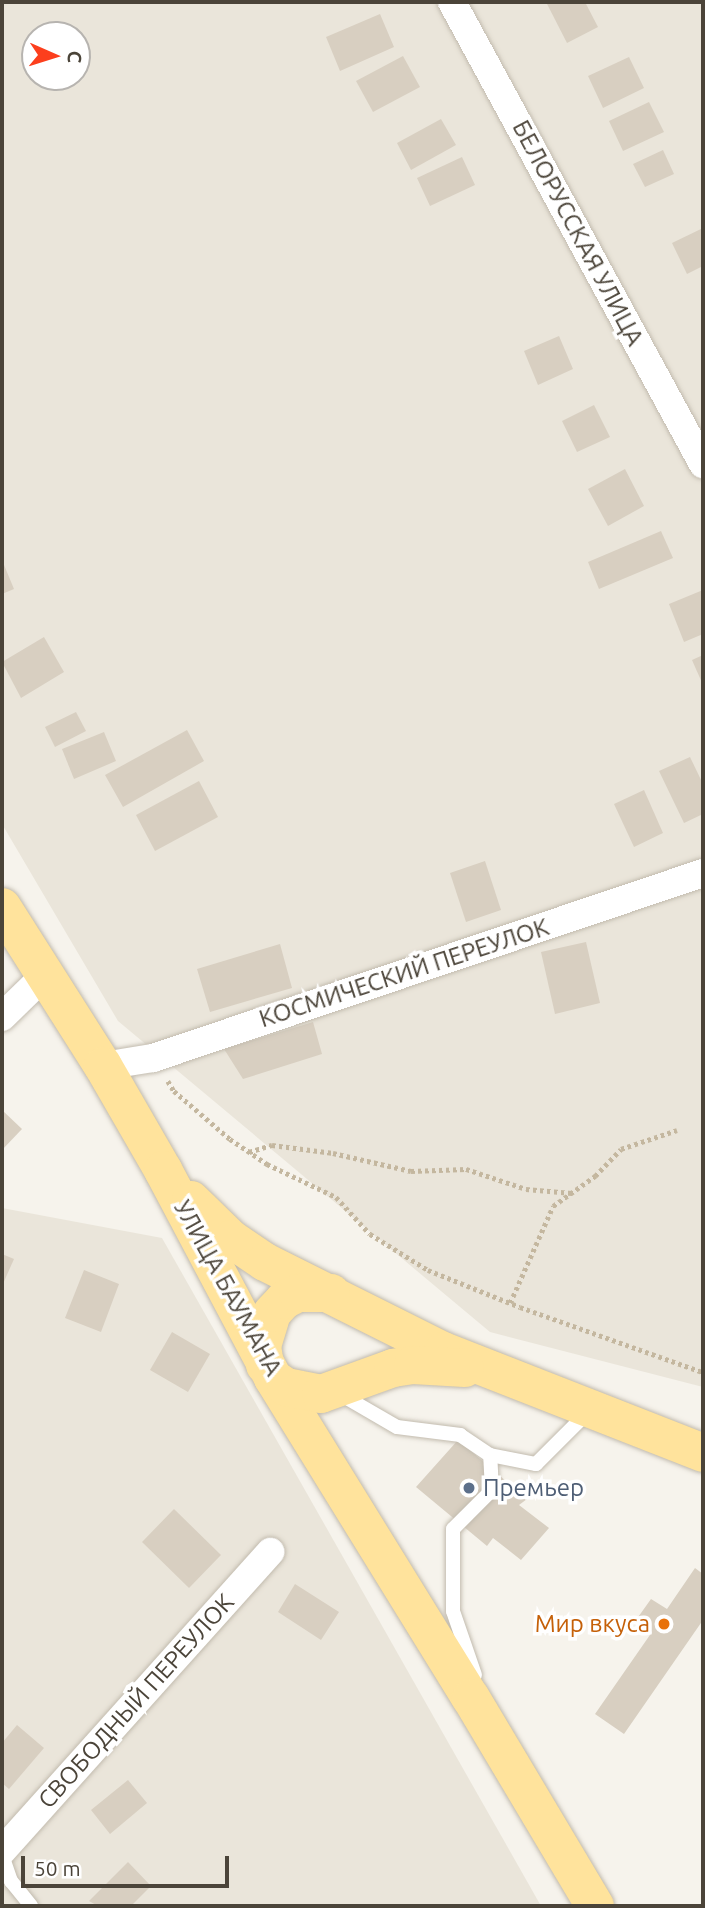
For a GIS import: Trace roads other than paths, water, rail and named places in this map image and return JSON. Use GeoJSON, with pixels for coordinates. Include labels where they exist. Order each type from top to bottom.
{"type":"FeatureCollection","features":[{"type":"Feature","properties":{"kind":"main road","name":"УЛИЦА БАУМАНА"},"geometry":{"type":"LineString","coordinates":[[2,907],[103,1066],[163,1170],[269,1371],[303,1392],[344,1387],[412,1365],[473,1368],[508,1376]]}},
{"type":"Feature","properties":{"kind":"main road","name":"УЛИЦА БАУМАНА"},"geometry":{"type":"LineString","coordinates":[[163,1170],[204,1215],[231,1239],[265,1262],[443,1350],[703,1453]]}},
{"type":"Feature","properties":{"kind":"main road"},"geometry":{"type":"LineString","coordinates":[[344,1387],[363,1368],[369,1348],[362,1316],[340,1298],[298,1293],[284,1300],[272,1312],[262,1346],[269,1371],[595,1906]]}},
{"type":"Feature","properties":{"kind":"street","name":"БЕЛОРУССКАЯ УЛИЦА"},"geometry":{"type":"LineString","coordinates":[[452,2],[703,464]]}},
{"type":"Feature","properties":{"kind":"street","name":"КОСМИЧЕСКИЙ ПЕРЕУЛОК"},"geometry":{"type":"LineString","coordinates":[[103,1066],[153,1058],[703,873]]}},
{"type":"Feature","properties":{"kind":"street"},"geometry":{"type":"LineString","coordinates":[[2,1017],[44,976]]}},
{"type":"Feature","properties":{"kind":"street","name":"СВОБОДНЫЙ ПЕРЕУЛОК"},"geometry":{"type":"LineString","coordinates":[[2,1853],[270,1552]]}},
{"type":"Feature","properties":{"kind":"lane"},"geometry":{"type":"LineString","coordinates":[[344,1387],[397,1427],[460,1435],[490,1455],[536,1464],[591,1409]]}},
{"type":"Feature","properties":{"kind":"lane"},"geometry":{"type":"LineString","coordinates":[[481,1684],[474,1673],[453,1611],[453,1529],[492,1490],[490,1455]]}},
{"type":"Feature","properties":{"kind":"lane"},"geometry":{"type":"LineString","coordinates":[[532,1773],[542,1818]]}},
{"type":"Feature","properties":{"kind":"lane"},"geometry":{"type":"LineString","coordinates":[[2,1853],[11,1881],[31,1906]]}},
{"type":"Feature","properties":{"kind":"place","name":"Премьер"},"geometry":{"type":"Point","coordinates":[469,1488]}},
{"type":"Feature","properties":{"kind":"place","name":"Мир вкуса"},"geometry":{"type":"Point","coordinates":[664,1624]}}]}
